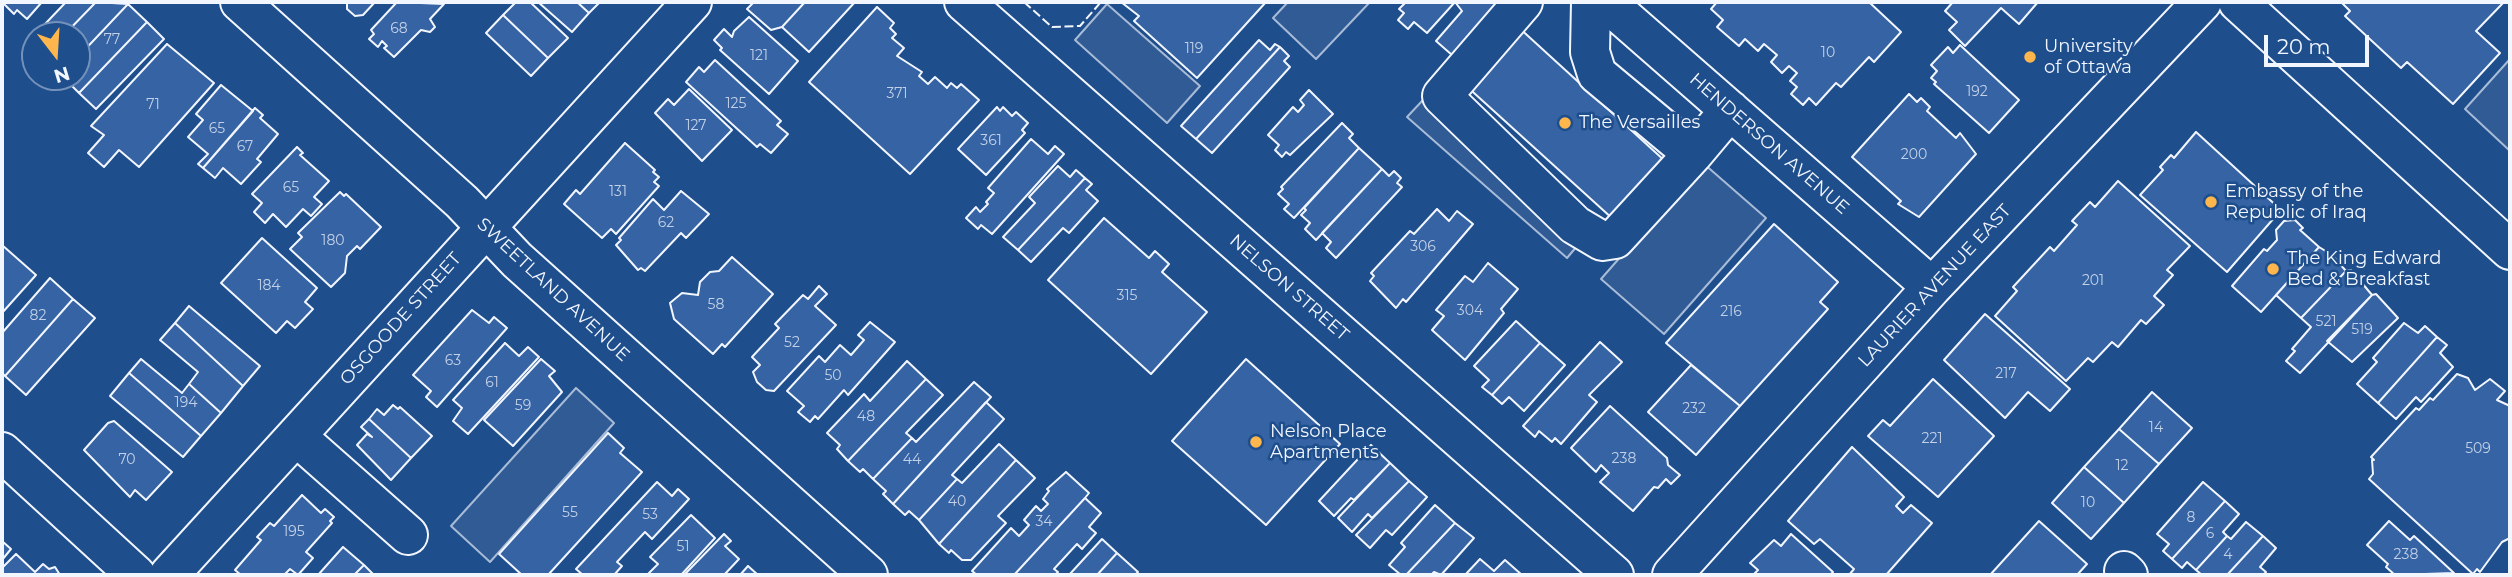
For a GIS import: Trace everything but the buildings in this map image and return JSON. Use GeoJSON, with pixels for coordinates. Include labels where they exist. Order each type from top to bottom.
{"type":"FeatureCollection","features":[{"type":"Feature","properties":{"kind":"street","name":"SWEETLAND AVENUE"},"geometry":{"type":"LineString","coordinates":[[240,2],[462,202],[484,228],[868,575]]}},
{"type":"Feature","properties":{"kind":"street","name":"OSGOODE STREET"},"geometry":{"type":"LineString","coordinates":[[169,575],[692,2]]}},
{"type":"Feature","properties":{"kind":"street","name":"NELSON STREET"},"geometry":{"type":"LineString","coordinates":[[964,2],[1614,575]]}},
{"type":"Feature","properties":{"kind":"street"},"geometry":{"type":"LineString","coordinates":[[1524,2],[1442,96],[1575,225],[1602,241],[1615,239],[1730,110]]}},
{"type":"Feature","properties":{"kind":"street"},"geometry":{"type":"LineString","coordinates":[[1591,2],[1590,52],[1597,74],[1693,154]]}},
{"type":"Feature","properties":{"kind":"street","name":"HENDERSON AVENUE"},"geometry":{"type":"LineString","coordinates":[[1606,2],[1932,286]]}},
{"type":"Feature","properties":{"kind":"street","name":"LAURIER AVENUE EAST"},"geometry":{"type":"LineString","coordinates":[[1672,575],[1932,286],[2202,2]]}},
{"type":"Feature","properties":{"kind":"street"},"geometry":{"type":"LineString","coordinates":[[2238,2],[2510,250]]}},
{"type":"Feature","properties":{"kind":"street"},"geometry":{"type":"LineString","coordinates":[[296,436],[408,535]]}},
{"type":"Feature","properties":{"kind":"street"},"geometry":{"type":"LineString","coordinates":[[2,452],[136,575]]}},
{"type":"Feature","properties":{"kind":"shaded area"},"geometry":{"type":"Polygon","coordinates":[[[1288,2],[1370,2],[1316,59],[1273,18],[1288,2]]]}},
{"type":"Feature","properties":{"kind":"shaded area"},"geometry":{"type":"Polygon","coordinates":[[[1107,4],[1200,86],[1167,123],[1075,40],[1107,4]]]}},
{"type":"Feature","properties":{"kind":"shaded area"},"geometry":{"type":"Polygon","coordinates":[[[2510,59],[2510,151],[2465,109],[2510,59]]]}},
{"type":"Feature","properties":{"kind":"shaded area"},"geometry":{"type":"Polygon","coordinates":[[[1423,100],[1583,239],[1567,258],[1407,117],[1423,100]]]}},
{"type":"Feature","properties":{"kind":"shaded area"},"geometry":{"type":"Polygon","coordinates":[[[1703,163],[1766,218],[1664,334],[1601,279],[1703,163]]]}},
{"type":"Feature","properties":{"kind":"shaded area"},"geometry":{"type":"Polygon","coordinates":[[[576,388],[614,423],[490,562],[451,526],[576,388]]]}},
{"type":"Feature","properties":{"kind":"fence"},"geometry":{"type":"LineString","coordinates":[[1024,2],[1052,27],[1080,26],[1101,2]]}},
{"type":"Feature","properties":{"kind":"place","name":"University of Ottawa"},"geometry":{"type":"Point","coordinates":[2030,57]}},
{"type":"Feature","properties":{"kind":"place","name":"The Versailles"},"geometry":{"type":"Point","coordinates":[1565,123]}},
{"type":"Feature","properties":{"kind":"place","name":"Embassy of the Republic of Iraq"},"geometry":{"type":"Point","coordinates":[2211,202]}},
{"type":"Feature","properties":{"kind":"place","name":"The King Edward Bed & Breakfast"},"geometry":{"type":"Point","coordinates":[2273,269]}},
{"type":"Feature","properties":{"kind":"place","name":"Nelson Place Apartments"},"geometry":{"type":"Point","coordinates":[1256,442]}}]}
